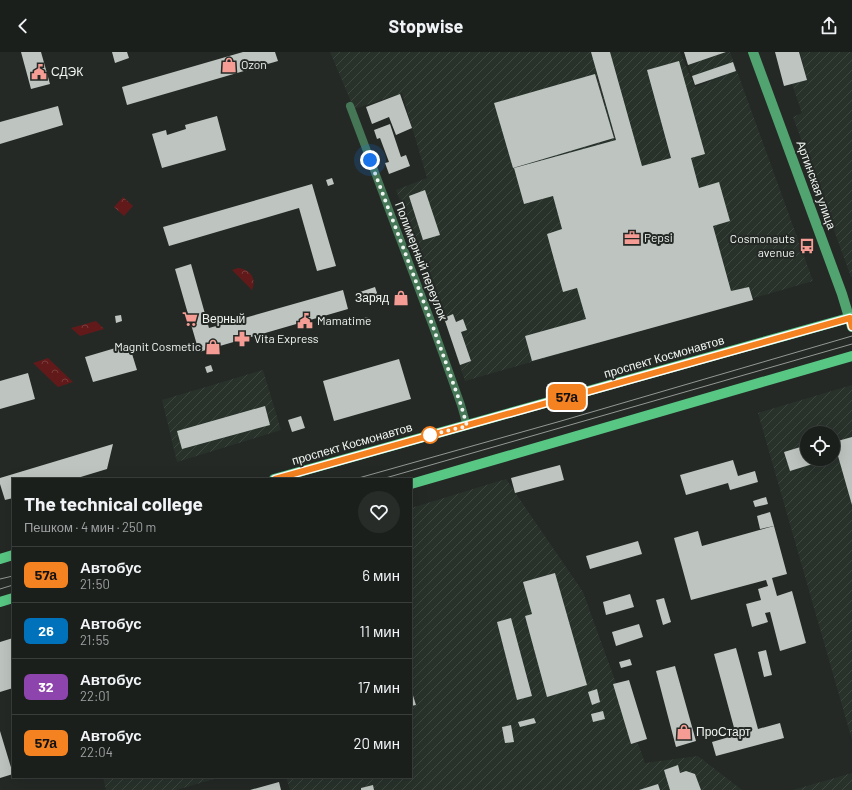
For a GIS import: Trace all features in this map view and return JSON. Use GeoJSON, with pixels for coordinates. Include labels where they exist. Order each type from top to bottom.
{"type":"FeatureCollection","features":[{"type":"Feature","properties":{"kind":"main road","name":"проспект Космонавтов"},"geometry":{"type":"LineString","coordinates":[[277,478],[359,454],[851,321]]}},
{"type":"Feature","properties":{"kind":"main road"},"geometry":{"type":"LineString","coordinates":[[412,484],[852,356]]}},
{"type":"Feature","properties":{"kind":"main road"},"geometry":{"type":"LineString","coordinates":[[0,558],[12,555]]}},
{"type":"Feature","properties":{"kind":"main road"},"geometry":{"type":"LineString","coordinates":[[0,602],[12,598]]}},
{"type":"Feature","properties":{"kind":"street","name":"Артинская улица"},"geometry":{"type":"LineString","coordinates":[[753,52],[851,321]]}},
{"type":"Feature","properties":{"kind":"street","name":"Полимерный переулок"},"geometry":{"type":"LineString","coordinates":[[350,106],[432,324],[467,426]]}},
{"type":"Feature","properties":{"kind":"shaded area","name":"Pepsi"},"geometry":{"type":"Polygon","coordinates":[[[330,52],[680,52],[695,87],[725,76],[695,85],[684,52],[730,52],[813,281],[465,381],[444,318],[396,190],[427,178],[402,93],[354,109],[330,52]]]}},
{"type":"Feature","properties":{"kind":"shaded area"},"geometry":{"type":"Polygon","coordinates":[[[800,52],[852,52],[852,277],[793,117],[802,113],[792,84],[807,79],[800,52]]]}},
{"type":"Feature","properties":{"kind":"shaded area"},"geometry":{"type":"Polygon","coordinates":[[[263,370],[281,430],[177,462],[162,400],[263,370]]]}},
{"type":"Feature","properties":{"kind":"shaded area"},"geometry":{"type":"Polygon","coordinates":[[[852,385],[852,740],[758,413],[852,385]]]}},
{"type":"Feature","properties":{"kind":"shaded area"},"geometry":{"type":"Polygon","coordinates":[[[506,479],[583,592],[645,763],[698,756],[742,790],[290,790],[286,778],[412,778],[412,508],[506,479]]]}},
{"type":"Feature","properties":{"kind":"shaded area"},"geometry":{"type":"Polygon","coordinates":[[[852,773],[852,790],[793,790],[852,773]]]}},
{"type":"Feature","properties":{"kind":"shaded area"},"geometry":{"type":"Polygon","coordinates":[[[103,778],[218,778],[176,790],[106,790],[103,778]]]}},
{"type":"Feature","properties":{"kind":"green space"},"geometry":{"type":"Polygon","coordinates":[[[123,197],[133,206],[124,216],[114,207],[123,197]]]}},
{"type":"Feature","properties":{"kind":"green space"},"geometry":{"type":"Polygon","coordinates":[[[238,268],[249,272],[253,278],[254,282],[252,290],[232,270],[238,268]]]}},
{"type":"Feature","properties":{"kind":"green space"},"geometry":{"type":"Polygon","coordinates":[[[96,321],[104,329],[80,336],[71,328],[96,321]]]}},
{"type":"Feature","properties":{"kind":"green space"},"geometry":{"type":"Polygon","coordinates":[[[48,358],[73,382],[58,387],[33,363],[48,358]]]}},
{"type":"Feature","properties":{"kind":"building"},"geometry":{"type":"Polygon","coordinates":[[[21,52],[41,52],[50,84],[31,89],[21,52]]]}},
{"type":"Feature","properties":{"kind":"building"},"geometry":{"type":"Polygon","coordinates":[[[112,52],[127,52],[129,58],[115,63],[112,52]]]}},
{"type":"Feature","properties":{"kind":"building"},"geometry":{"type":"Polygon","coordinates":[[[243,52],[275,52],[278,61],[127,105],[122,87],[243,52]]]}},
{"type":"Feature","properties":{"kind":"building"},"geometry":{"type":"Polygon","coordinates":[[[591,52],[610,52],[642,166],[671,158],[647,70],[679,61],[705,154],[691,158],[699,188],[719,182],[730,221],[713,226],[731,291],[749,287],[753,300],[532,361],[525,336],[586,319],[577,288],[563,292],[547,234],[562,229],[553,196],[524,204],[514,168],[616,140],[591,52]]]}},
{"type":"Feature","properties":{"kind":"building"},"geometry":{"type":"Polygon","coordinates":[[[684,52],[726,52],[688,65],[684,52]]]}},
{"type":"Feature","properties":{"kind":"building"},"geometry":{"type":"Polygon","coordinates":[[[775,52],[799,52],[807,80],[784,86],[775,52]]]}},
{"type":"Feature","properties":{"kind":"building"},"geometry":{"type":"Polygon","coordinates":[[[733,62],[736,71],[695,85],[692,76],[733,62]]]}},
{"type":"Feature","properties":{"kind":"building"},"geometry":{"type":"Polygon","coordinates":[[[595,74],[614,138],[513,168],[494,103],[595,74]]]}},
{"type":"Feature","properties":{"kind":"building"},"geometry":{"type":"Polygon","coordinates":[[[400,94],[412,128],[396,135],[389,117],[372,124],[366,107],[400,94]]]}},
{"type":"Feature","properties":{"kind":"building"},"geometry":{"type":"Polygon","coordinates":[[[58,106],[63,125],[0,144],[0,122],[58,106]]]}},
{"type":"Feature","properties":{"kind":"building"},"geometry":{"type":"Polygon","coordinates":[[[217,116],[226,150],[162,168],[152,134],[166,130],[167,135],[186,129],[185,125],[217,116]]]}},
{"type":"Feature","properties":{"kind":"building"},"geometry":{"type":"Polygon","coordinates":[[[390,124],[401,157],[406,155],[410,166],[389,174],[385,163],[389,162],[380,138],[377,139],[374,130],[390,124]]]}},
{"type":"Feature","properties":{"kind":"building"},"geometry":{"type":"Polygon","coordinates":[[[332,178],[334,184],[328,186],[326,180],[332,178]]]}},
{"type":"Feature","properties":{"kind":"building"},"geometry":{"type":"Polygon","coordinates":[[[312,184],[336,266],[317,271],[299,208],[169,246],[163,227],[312,184]]]}},
{"type":"Feature","properties":{"kind":"building"},"geometry":{"type":"Polygon","coordinates":[[[425,190],[440,235],[423,240],[409,196],[425,190]]]}},
{"type":"Feature","properties":{"kind":"building"},"geometry":{"type":"Polygon","coordinates":[[[191,264],[209,328],[343,290],[348,309],[199,352],[175,269],[191,264]]]}},
{"type":"Feature","properties":{"kind":"building"},"geometry":{"type":"Polygon","coordinates":[[[375,287],[379,299],[364,303],[360,292],[375,287]]]}},
{"type":"Feature","properties":{"kind":"building"},"geometry":{"type":"Polygon","coordinates":[[[453,314],[456,322],[463,319],[467,330],[461,332],[471,361],[460,365],[444,318],[453,314]]]}},
{"type":"Feature","properties":{"kind":"building"},"geometry":{"type":"Polygon","coordinates":[[[121,315],[122,321],[116,323],[115,316],[121,315]]]}},
{"type":"Feature","properties":{"kind":"building"},"geometry":{"type":"Polygon","coordinates":[[[368,317],[369,322],[358,326],[356,320],[368,317]]]}},
{"type":"Feature","properties":{"kind":"building"},"geometry":{"type":"Polygon","coordinates":[[[129,344],[137,370],[93,382],[85,357],[129,344]]]}},
{"type":"Feature","properties":{"kind":"building"},"geometry":{"type":"Polygon","coordinates":[[[399,359],[411,399],[334,421],[323,381],[399,359]]]}},
{"type":"Feature","properties":{"kind":"building"},"geometry":{"type":"Polygon","coordinates":[[[211,365],[213,371],[207,373],[205,367],[211,365]]]}},
{"type":"Feature","properties":{"kind":"building"},"geometry":{"type":"Polygon","coordinates":[[[28,373],[35,399],[0,409],[0,381],[28,373]]]}},
{"type":"Feature","properties":{"kind":"building"},"geometry":{"type":"Polygon","coordinates":[[[265,406],[270,425],[182,449],[177,431],[265,406]]]}},
{"type":"Feature","properties":{"kind":"building"},"geometry":{"type":"Polygon","coordinates":[[[301,416],[305,428],[292,432],[288,420],[301,416]]]}},
{"type":"Feature","properties":{"kind":"building"},"geometry":{"type":"Polygon","coordinates":[[[852,437],[852,505],[840,463],[840,440],[852,437]]]}},
{"type":"Feature","properties":{"kind":"building"},"geometry":{"type":"Polygon","coordinates":[[[113,444],[107,469],[77,478],[12,478],[12,498],[5,500],[0,484],[0,478],[113,444]]]}},
{"type":"Feature","properties":{"kind":"building"},"geometry":{"type":"Polygon","coordinates":[[[800,447],[800,466],[806,466],[790,471],[784,452],[800,447]]]}},
{"type":"Feature","properties":{"kind":"building"},"geometry":{"type":"Polygon","coordinates":[[[733,460],[738,476],[755,471],[758,482],[730,490],[728,483],[686,495],[680,475],[733,460]]]}},
{"type":"Feature","properties":{"kind":"building"},"geometry":{"type":"Polygon","coordinates":[[[560,465],[564,480],[515,493],[511,478],[560,465]]]}},
{"type":"Feature","properties":{"kind":"building"},"geometry":{"type":"Polygon","coordinates":[[[766,497],[768,504],[755,507],[753,501],[766,497]]]}},
{"type":"Feature","properties":{"kind":"building"},"geometry":{"type":"Polygon","coordinates":[[[770,512],[774,526],[760,529],[757,516],[770,512]]]}},
{"type":"Feature","properties":{"kind":"building"},"geometry":{"type":"Polygon","coordinates":[[[774,526],[787,574],[772,578],[777,596],[792,591],[806,643],[780,651],[770,612],[765,613],[768,622],[752,627],[746,604],[761,600],[758,589],[768,586],[766,580],[691,600],[674,538],[698,531],[702,546],[774,526]]]}},
{"type":"Feature","properties":{"kind":"building"},"geometry":{"type":"Polygon","coordinates":[[[638,541],[642,554],[590,569],[586,556],[638,541]]]}},
{"type":"Feature","properties":{"kind":"building"},"geometry":{"type":"Polygon","coordinates":[[[555,573],[587,685],[547,697],[525,616],[532,614],[523,582],[555,573]]]}},
{"type":"Feature","properties":{"kind":"building"},"geometry":{"type":"Polygon","coordinates":[[[630,594],[634,607],[606,615],[603,602],[630,594]]]}},
{"type":"Feature","properties":{"kind":"building"},"geometry":{"type":"Polygon","coordinates":[[[664,598],[671,622],[663,625],[656,600],[664,598]]]}},
{"type":"Feature","properties":{"kind":"building"},"geometry":{"type":"Polygon","coordinates":[[[511,618],[532,696],[517,700],[497,622],[511,618]]]}},
{"type":"Feature","properties":{"kind":"building"},"geometry":{"type":"Polygon","coordinates":[[[639,624],[643,637],[616,646],[612,632],[639,624]]]}},
{"type":"Feature","properties":{"kind":"building"},"geometry":{"type":"Polygon","coordinates":[[[12,638],[12,688],[0,692],[0,642],[12,638]]]}},
{"type":"Feature","properties":{"kind":"building"},"geometry":{"type":"Polygon","coordinates":[[[736,648],[758,729],[780,723],[784,738],[716,756],[712,742],[736,735],[714,654],[736,648]]]}},
{"type":"Feature","properties":{"kind":"building"},"geometry":{"type":"Polygon","coordinates":[[[766,650],[772,675],[764,677],[758,652],[766,650]]]}},
{"type":"Feature","properties":{"kind":"building"},"geometry":{"type":"Polygon","coordinates":[[[630,659],[632,665],[621,668],[619,662],[630,659]]]}},
{"type":"Feature","properties":{"kind":"building"},"geometry":{"type":"Polygon","coordinates":[[[675,666],[696,741],[676,747],[656,671],[675,666]]]}},
{"type":"Feature","properties":{"kind":"building"},"geometry":{"type":"Polygon","coordinates":[[[629,680],[647,739],[631,744],[613,684],[629,680]]]}},
{"type":"Feature","properties":{"kind":"building"},"geometry":{"type":"Polygon","coordinates":[[[597,689],[600,702],[592,705],[588,692],[597,689]]]}},
{"type":"Feature","properties":{"kind":"building"},"geometry":{"type":"Polygon","coordinates":[[[412,692],[416,705],[412,706],[412,692]]]}},
{"type":"Feature","properties":{"kind":"building"},"geometry":{"type":"Polygon","coordinates":[[[603,711],[605,719],[593,722],[591,714],[603,711]]]}},
{"type":"Feature","properties":{"kind":"building"},"geometry":{"type":"Polygon","coordinates":[[[534,718],[536,723],[520,727],[518,722],[534,718]]]}},
{"type":"Feature","properties":{"kind":"building"},"geometry":{"type":"Polygon","coordinates":[[[511,725],[514,742],[505,743],[502,727],[511,725]]]}},
{"type":"Feature","properties":{"kind":"building"},"geometry":{"type":"Polygon","coordinates":[[[0,731],[12,774],[0,778],[0,731]]]}},
{"type":"Feature","properties":{"kind":"building"},"geometry":{"type":"Polygon","coordinates":[[[678,765],[680,773],[686,771],[695,774],[701,790],[670,790],[664,770],[678,765]]]}},
{"type":"Feature","properties":{"kind":"building"},"geometry":{"type":"Polygon","coordinates":[[[279,782],[281,790],[250,790],[279,782]]]}},
{"type":"Feature","properties":{"kind":"building"},"geometry":{"type":"Polygon","coordinates":[[[658,784],[660,790],[639,790],[658,784]]]}},
{"type":"Feature","properties":{"kind":"building"},"geometry":{"type":"Polygon","coordinates":[[[373,785],[374,790],[361,790],[361,788],[373,785]]]}},
{"type":"Feature","properties":{"kind":"tram line"},"geometry":{"type":"LineString","coordinates":[[359,478],[561,421],[852,336]]}},
{"type":"Feature","properties":{"kind":"tram line"},"geometry":{"type":"LineString","coordinates":[[385,478],[852,344]]}},
{"type":"Feature","properties":{"kind":"tram line"},"geometry":{"type":"LineString","coordinates":[[0,579],[12,576]]}},
{"type":"Feature","properties":{"kind":"tram line"},"geometry":{"type":"LineString","coordinates":[[0,589],[12,585]]}},
{"type":"Feature","properties":{"kind":"bus line","name":"57а"},"geometry":{"type":"LineString","coordinates":[[278,478],[359,454],[467,426],[850,318],[852,327]]}},
{"type":"Feature","properties":{"kind":"place","name":"Ozon"},"geometry":{"type":"Point","coordinates":[229,65]}},
{"type":"Feature","properties":{"kind":"place","name":"СДЭК"},"geometry":{"type":"Point","coordinates":[39,72]}},
{"type":"Feature","properties":{"kind":"place","name":"Pepsi"},"geometry":{"type":"Point","coordinates":[632,238]}},
{"type":"Feature","properties":{"kind":"place","name":"Cosmonauts avenue"},"geometry":{"type":"Point","coordinates":[807,246]}},
{"type":"Feature","properties":{"kind":"place","name":"Заряд"},"geometry":{"type":"Point","coordinates":[401,298]}},
{"type":"Feature","properties":{"kind":"place","name":"Верный"},"geometry":{"type":"Point","coordinates":[190,319]}},
{"type":"Feature","properties":{"kind":"place","name":"Mamatime"},"geometry":{"type":"Point","coordinates":[305,321]}},
{"type":"Feature","properties":{"kind":"place","name":"Vita Express"},"geometry":{"type":"Point","coordinates":[242,339]}},
{"type":"Feature","properties":{"kind":"place","name":"Magnit Cosmetic"},"geometry":{"type":"Point","coordinates":[213,347]}},
{"type":"Feature","properties":{"kind":"place","name":"ПроСтарт"},"geometry":{"type":"Point","coordinates":[684,732]}},
{"type":"Feature","properties":{"kind":"route"},"geometry":{"type":"LineString","coordinates":[[370,160],[432,324],[467,426],[430,435]]}}]}
